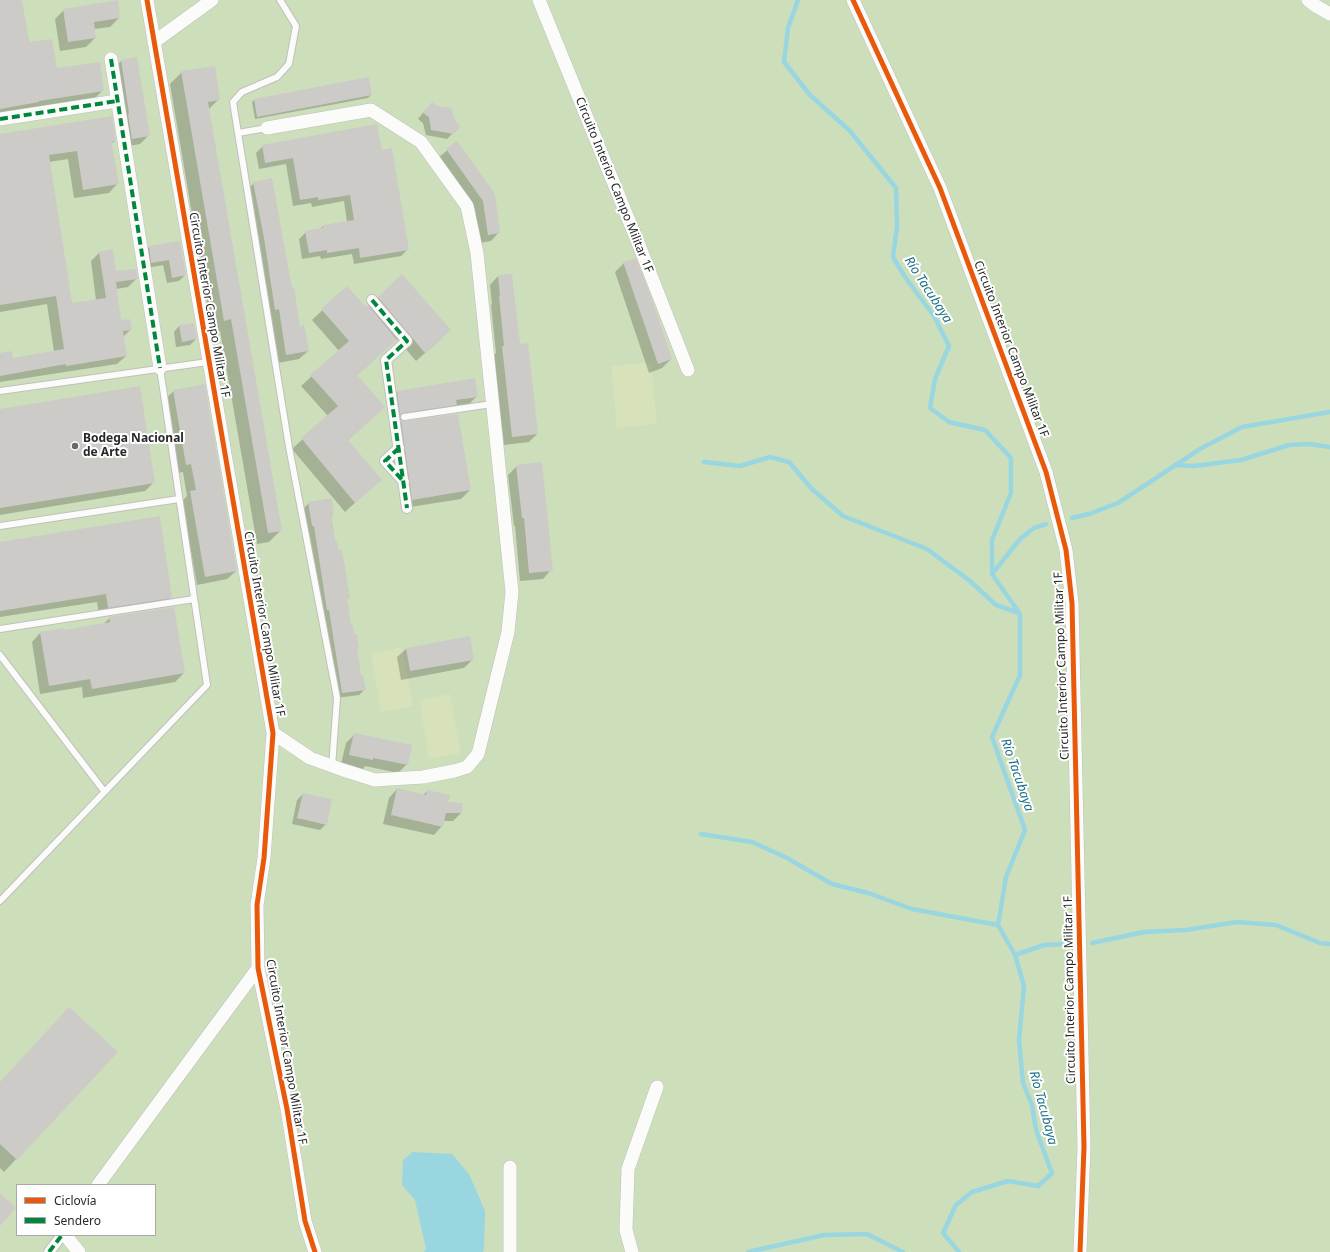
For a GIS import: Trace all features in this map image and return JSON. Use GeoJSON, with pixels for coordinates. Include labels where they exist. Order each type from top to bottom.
{"type":"FeatureCollection","features":[{"type":"Feature","properties":{"kind":"street","name":"Circuito Interior Campo Militar 1F"},"geometry":{"type":"LineString","coordinates":[[147,0],[208,362],[273,733],[264,858],[257,905],[258,968],[287,1109],[305,1221],[315,1252]]}},
{"type":"Feature","properties":{"kind":"street"},"geometry":{"type":"LineString","coordinates":[[154,42],[212,0]]}},
{"type":"Feature","properties":{"kind":"street","name":"Circuito Interior Campo Militar 1F"},"geometry":{"type":"LineString","coordinates":[[539,0],[641,250],[688,370]]}},
{"type":"Feature","properties":{"kind":"street","name":"Circuito Interior Campo Militar 1F"},"geometry":{"type":"LineString","coordinates":[[853,0],[940,188],[1046,472],[1066,550],[1072,603],[1084,1147],[1080,1252]]}},
{"type":"Feature","properties":{"kind":"street"},"geometry":{"type":"LineString","coordinates":[[1308,0],[1330,14]]}},
{"type":"Feature","properties":{"kind":"street"},"geometry":{"type":"LineString","coordinates":[[111,59],[160,368]]}},
{"type":"Feature","properties":{"kind":"street"},"geometry":{"type":"LineString","coordinates":[[0,119],[117,101]]}},
{"type":"Feature","properties":{"kind":"street","name":"Circuito Interior Campo Militar 1F"},"geometry":{"type":"LineString","coordinates":[[267,128],[371,110],[421,142],[467,206],[477,253],[512,592],[508,632],[478,754],[467,767],[423,777],[376,780],[332,767],[310,758],[273,733]]}},
{"type":"Feature","properties":{"kind":"street"},"geometry":{"type":"LineString","coordinates":[[372,300],[408,341],[386,360],[407,508]]}},
{"type":"Feature","properties":{"kind":"street"},"geometry":{"type":"LineString","coordinates":[[399,448],[385,461],[404,482]]}},
{"type":"Feature","properties":{"kind":"street","name":"Circuito Interior Campo Militar 1F"},"geometry":{"type":"LineString","coordinates":[[99,1184],[258,968]]}},
{"type":"Feature","properties":{"kind":"street"},"geometry":{"type":"LineString","coordinates":[[632,1252],[626,1230],[628,1169],[657,1087]]}},
{"type":"Feature","properties":{"kind":"street"},"geometry":{"type":"LineString","coordinates":[[510,1167],[510,1252]]}},
{"type":"Feature","properties":{"kind":"street"},"geometry":{"type":"LineString","coordinates":[[49,1252],[61,1236]]}},
{"type":"Feature","properties":{"kind":"street"},"geometry":{"type":"LineString","coordinates":[[66,1236],[79,1252]]}},
{"type":"Feature","properties":{"kind":"lane"},"geometry":{"type":"LineString","coordinates":[[280,0],[296,26],[289,64],[277,77],[242,92],[233,102],[289,447],[337,698],[332,767]]}},
{"type":"Feature","properties":{"kind":"lane"},"geometry":{"type":"LineString","coordinates":[[238,133],[267,128]]}},
{"type":"Feature","properties":{"kind":"lane"},"geometry":{"type":"LineString","coordinates":[[0,391],[208,362]]}},
{"type":"Feature","properties":{"kind":"lane"},"geometry":{"type":"LineString","coordinates":[[0,901],[206,684],[160,368]]}},
{"type":"Feature","properties":{"kind":"lane"},"geometry":{"type":"LineString","coordinates":[[404,416],[492,404]]}},
{"type":"Feature","properties":{"kind":"lane"},"geometry":{"type":"LineString","coordinates":[[0,526],[179,499]]}},
{"type":"Feature","properties":{"kind":"lane"},"geometry":{"type":"LineString","coordinates":[[0,629],[194,599]]}},
{"type":"Feature","properties":{"kind":"lane"},"geometry":{"type":"LineString","coordinates":[[0,655],[104,792]]}},
{"type":"Feature","properties":{"kind":"green space"},"geometry":{"type":"Polygon","coordinates":[[[0,0],[1330,0],[1330,1252],[0,1252],[0,0]]]}},
{"type":"Feature","properties":{"kind":"green space"},"geometry":{"type":"Polygon","coordinates":[[[651,362],[657,424],[617,428],[611,366],[651,362]]]}},
{"type":"Feature","properties":{"kind":"green space"},"geometry":{"type":"Polygon","coordinates":[[[402,647],[413,706],[381,712],[371,653],[402,647]]]}},
{"type":"Feature","properties":{"kind":"green space"},"geometry":{"type":"Polygon","coordinates":[[[450,694],[461,753],[429,759],[419,700],[450,694]]]}},
{"type":"Feature","properties":{"kind":"water"},"geometry":{"type":"Polygon","coordinates":[[[413,1152],[452,1154],[469,1174],[485,1211],[483,1252],[424,1252],[426,1249],[415,1200],[402,1185],[403,1160],[413,1152]]]}},
{"type":"Feature","properties":{"kind":"building"},"geometry":{"type":"Polygon","coordinates":[[[0,0],[22,0],[29,42],[52,39],[57,68],[100,62],[104,91],[39,101],[0,109],[0,0]]]}},
{"type":"Feature","properties":{"kind":"building"},"geometry":{"type":"Polygon","coordinates":[[[118,0],[120,18],[94,22],[96,38],[68,42],[63,9],[118,0]]]}},
{"type":"Feature","properties":{"kind":"building"},"geometry":{"type":"Polygon","coordinates":[[[137,57],[150,136],[132,139],[121,60],[137,57]]]}},
{"type":"Feature","properties":{"kind":"building"},"geometry":{"type":"Polygon","coordinates":[[[215,66],[220,100],[208,102],[282,531],[268,533],[231,319],[224,321],[181,71],[215,66]]]}},
{"type":"Feature","properties":{"kind":"building"},"geometry":{"type":"Polygon","coordinates":[[[369,77],[372,95],[257,117],[254,99],[369,77]]]}},
{"type":"Feature","properties":{"kind":"building"},"geometry":{"type":"Polygon","coordinates":[[[432,102],[437,106],[451,108],[456,122],[461,126],[454,134],[431,130],[429,117],[423,113],[432,102]]]}},
{"type":"Feature","properties":{"kind":"building"},"geometry":{"type":"Polygon","coordinates":[[[112,116],[116,141],[112,142],[112,145],[119,184],[83,190],[77,151],[49,155],[72,303],[106,298],[99,252],[113,249],[116,271],[136,269],[138,279],[116,282],[121,320],[130,319],[132,330],[123,331],[127,356],[66,366],[66,364],[0,376],[0,353],[12,351],[13,358],[64,349],[56,296],[0,305],[0,134],[112,116]]]}},
{"type":"Feature","properties":{"kind":"building"},"geometry":{"type":"Polygon","coordinates":[[[377,124],[382,150],[392,148],[409,250],[360,258],[359,248],[327,253],[327,250],[309,253],[305,231],[323,228],[323,225],[354,220],[350,195],[318,200],[318,197],[300,200],[293,158],[265,163],[262,145],[377,124]]]}},
{"type":"Feature","properties":{"kind":"building"},"geometry":{"type":"Polygon","coordinates":[[[457,141],[495,194],[500,233],[488,235],[483,201],[446,149],[457,141]]]}},
{"type":"Feature","properties":{"kind":"building"},"geometry":{"type":"Polygon","coordinates":[[[272,178],[292,288],[294,287],[300,327],[304,324],[309,351],[286,355],[279,309],[275,310],[264,238],[253,182],[272,178]]]}},
{"type":"Feature","properties":{"kind":"building"},"geometry":{"type":"Polygon","coordinates":[[[180,241],[186,275],[172,278],[169,260],[151,263],[149,246],[180,241]]]}},
{"type":"Feature","properties":{"kind":"building"},"geometry":{"type":"Polygon","coordinates":[[[636,258],[652,299],[672,359],[658,364],[623,262],[636,258]]]}},
{"type":"Feature","properties":{"kind":"building"},"geometry":{"type":"Polygon","coordinates":[[[402,274],[451,330],[425,353],[378,297],[402,274]]]}},
{"type":"Feature","properties":{"kind":"building"},"geometry":{"type":"Polygon","coordinates":[[[512,274],[520,344],[528,343],[538,434],[512,437],[502,346],[504,346],[498,275],[512,274]]]}},
{"type":"Feature","properties":{"kind":"building"},"geometry":{"type":"Polygon","coordinates":[[[347,286],[366,307],[368,305],[397,340],[357,375],[385,407],[348,440],[382,480],[355,503],[301,438],[338,406],[310,375],[349,341],[321,309],[347,286]]]}},
{"type":"Feature","properties":{"kind":"building"},"geometry":{"type":"Polygon","coordinates":[[[194,323],[197,339],[182,342],[179,325],[194,323]]]}},
{"type":"Feature","properties":{"kind":"building"},"geometry":{"type":"Polygon","coordinates":[[[475,378],[478,397],[456,400],[457,405],[403,413],[400,415],[397,391],[475,378]]]}},
{"type":"Feature","properties":{"kind":"building"},"geometry":{"type":"Polygon","coordinates":[[[205,384],[237,571],[205,577],[190,491],[196,490],[191,464],[186,465],[173,390],[205,384]]]}},
{"type":"Feature","properties":{"kind":"building","name":"Bodega Nacional de Arte"},"geometry":{"type":"Polygon","coordinates":[[[140,386],[155,483],[0,508],[0,409],[140,386]]]}},
{"type":"Feature","properties":{"kind":"building"},"geometry":{"type":"Polygon","coordinates":[[[458,414],[471,490],[412,500],[401,420],[405,421],[458,414]]]}},
{"type":"Feature","properties":{"kind":"building"},"geometry":{"type":"Polygon","coordinates":[[[542,462],[553,571],[529,573],[524,518],[522,518],[516,465],[542,462]]]}},
{"type":"Feature","properties":{"kind":"building"},"geometry":{"type":"Polygon","coordinates":[[[332,498],[334,513],[331,514],[335,541],[337,541],[339,550],[342,549],[350,598],[347,598],[351,625],[353,625],[354,634],[357,634],[359,648],[357,649],[361,675],[363,675],[366,690],[342,693],[329,610],[327,610],[314,526],[312,526],[308,502],[332,498]]]}},
{"type":"Feature","properties":{"kind":"building"},"geometry":{"type":"Polygon","coordinates":[[[160,516],[172,598],[108,608],[106,594],[0,611],[0,542],[160,516]]]}},
{"type":"Feature","properties":{"kind":"building"},"geometry":{"type":"Polygon","coordinates":[[[174,607],[185,673],[92,689],[90,679],[49,686],[40,632],[63,628],[64,630],[110,622],[109,617],[174,607]]]}},
{"type":"Feature","properties":{"kind":"building"},"geometry":{"type":"Polygon","coordinates":[[[470,636],[474,660],[410,671],[406,648],[470,636]]]}},
{"type":"Feature","properties":{"kind":"building"},"geometry":{"type":"Polygon","coordinates":[[[354,733],[412,745],[408,765],[349,755],[354,733]]]}},
{"type":"Feature","properties":{"kind":"building"},"geometry":{"type":"Polygon","coordinates":[[[397,788],[426,795],[427,790],[450,795],[448,802],[463,803],[462,813],[446,813],[443,827],[391,815],[397,788]]]}},
{"type":"Feature","properties":{"kind":"building"},"geometry":{"type":"Polygon","coordinates":[[[303,793],[332,799],[327,825],[297,818],[303,793]]]}},
{"type":"Feature","properties":{"kind":"building"},"geometry":{"type":"Polygon","coordinates":[[[69,1007],[118,1052],[17,1160],[0,1144],[0,1082],[69,1007]]]}},
{"type":"Feature","properties":{"kind":"building"},"geometry":{"type":"Polygon","coordinates":[[[0,1193],[16,1208],[0,1226],[0,1193]]]}},
{"type":"Feature","properties":{"kind":"waterway","name":"Río Tacubaya"},"geometry":{"type":"LineString","coordinates":[[798,0],[788,28],[784,62],[810,95],[850,131],[896,188],[897,227],[893,257],[905,277],[934,316],[949,346],[935,379],[930,408],[949,422],[985,430],[1011,458],[1011,493],[992,540],[992,574],[1020,614],[1020,675],[992,737],[1025,830],[1006,877],[998,925],[1015,955],[1024,986],[1019,1040],[1023,1083],[1032,1105],[1036,1130],[1052,1173],[1038,1186],[1008,1181],[972,1192],[956,1205],[943,1233],[959,1252]]}},
{"type":"Feature","properties":{"kind":"waterway"},"geometry":{"type":"LineString","coordinates":[[1072,518],[1089,514],[1118,503],[1200,449],[1242,427],[1330,412]]}},
{"type":"Feature","properties":{"kind":"waterway"},"geometry":{"type":"LineString","coordinates":[[1175,465],[1194,466],[1241,460],[1289,445],[1309,444],[1330,447]]}},
{"type":"Feature","properties":{"kind":"waterway"},"geometry":{"type":"LineString","coordinates":[[704,462],[740,466],[770,457],[789,462],[812,489],[843,516],[927,549],[970,581],[996,605],[1019,613]]}},
{"type":"Feature","properties":{"kind":"waterway"},"geometry":{"type":"LineString","coordinates":[[992,574],[1020,539],[1034,528],[1046,524]]}},
{"type":"Feature","properties":{"kind":"waterway"},"geometry":{"type":"LineString","coordinates":[[701,834],[752,842],[787,858],[832,884],[868,893],[912,909],[998,925]]}},
{"type":"Feature","properties":{"kind":"waterway"},"geometry":{"type":"LineString","coordinates":[[1092,943],[1144,932],[1186,930],[1237,922],[1276,925],[1320,943],[1330,944]]}},
{"type":"Feature","properties":{"kind":"waterway"},"geometry":{"type":"LineString","coordinates":[[1015,955],[1044,945],[1066,944]]}},
{"type":"Feature","properties":{"kind":"waterway"},"geometry":{"type":"LineString","coordinates":[[748,1252],[824,1235],[867,1234],[903,1252]]}},
{"type":"Feature","properties":{"kind":"marked path"},"geometry":{"type":"LineString","coordinates":[[111,59],[160,368]]}},
{"type":"Feature","properties":{"kind":"marked path"},"geometry":{"type":"LineString","coordinates":[[0,119],[117,101]]}},
{"type":"Feature","properties":{"kind":"marked path"},"geometry":{"type":"LineString","coordinates":[[372,300],[407,341],[386,360],[407,508]]}},
{"type":"Feature","properties":{"kind":"marked path"},"geometry":{"type":"LineString","coordinates":[[399,448],[385,461],[404,482]]}},
{"type":"Feature","properties":{"kind":"marked path"},"geometry":{"type":"LineString","coordinates":[[49,1252],[61,1236]]}},
{"type":"Feature","properties":{"kind":"cycle path"},"geometry":{"type":"LineString","coordinates":[[147,0],[273,733],[264,858],[257,905],[258,968],[287,1109],[305,1221],[315,1252]]}},
{"type":"Feature","properties":{"kind":"cycle path"},"geometry":{"type":"LineString","coordinates":[[853,0],[940,188],[1046,472],[1066,550],[1072,603],[1084,1147],[1080,1252]]}},
{"type":"Feature","properties":{"kind":"place","name":"Bodega Nacional de Arte"},"geometry":{"type":"Point","coordinates":[75,446]}}]}
